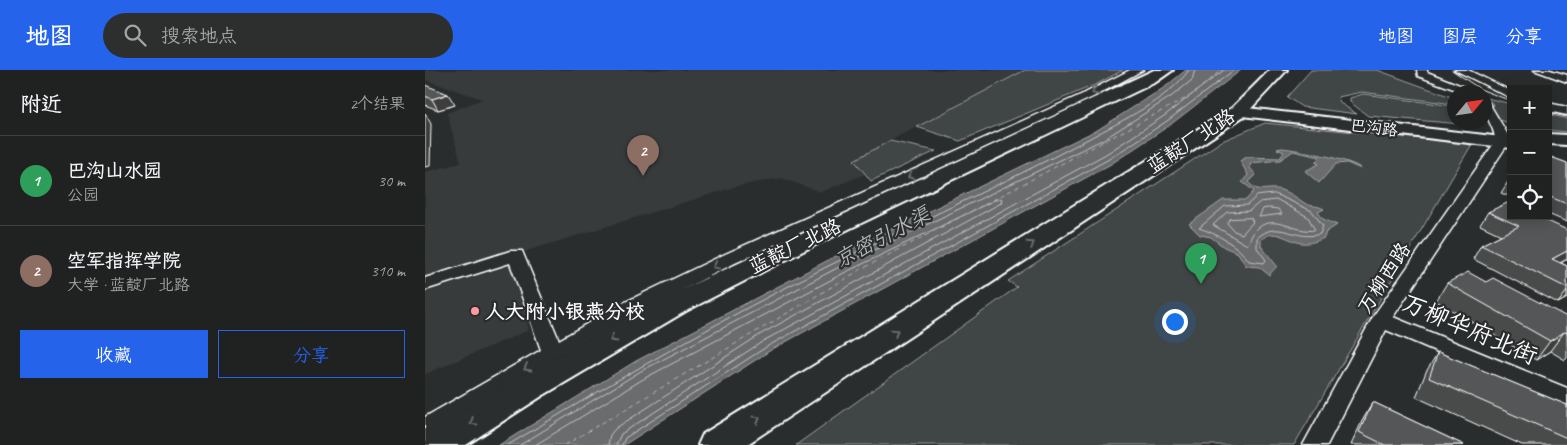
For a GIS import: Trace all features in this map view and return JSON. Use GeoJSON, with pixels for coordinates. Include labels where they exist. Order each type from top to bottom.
{"type":"FeatureCollection","features":[{"type":"Feature","properties":{"kind":"highway","name":"蓝靛厂北路"},"geometry":{"type":"LineString","coordinates":[[436,445],[530,387],[675,304],[1081,110],[1150,73],[1165,70]]}},
{"type":"Feature","properties":{"kind":"highway","name":"蓝靛厂北路"},"geometry":{"type":"LineString","coordinates":[[716,445],[1243,106],[1280,72]]}},
{"type":"Feature","properties":{"kind":"highway"},"geometry":{"type":"LineString","coordinates":[[987,141],[1081,110]]}},
{"type":"Feature","properties":{"kind":"main road","name":"巴沟路"},"geometry":{"type":"LineString","coordinates":[[1243,106],[1506,139]]}},
{"type":"Feature","properties":{"kind":"main road"},"geometry":{"type":"LineString","coordinates":[[1552,139],[1567,140]]}},
{"type":"Feature","properties":{"kind":"main road"},"geometry":{"type":"LineString","coordinates":[[1552,146],[1567,147]]}},
{"type":"Feature","properties":{"kind":"street"},"geometry":{"type":"LineString","coordinates":[[1422,70],[1422,74],[1452,85]]}},
{"type":"Feature","properties":{"kind":"street"},"geometry":{"type":"LineString","coordinates":[[1461,70],[1507,93]]}},
{"type":"Feature","properties":{"kind":"street"},"geometry":{"type":"LineString","coordinates":[[1539,70],[1567,79]]}},
{"type":"Feature","properties":{"kind":"street","name":"蓝靛厂北路"},"geometry":{"type":"LineString","coordinates":[[425,430],[628,309],[729,259],[987,141],[1150,73]]}},
{"type":"Feature","properties":{"kind":"street"},"geometry":{"type":"LineString","coordinates":[[1552,108],[1567,111]]}},
{"type":"Feature","properties":{"kind":"street"},"geometry":{"type":"LineString","coordinates":[[1492,116],[1506,139]]}},
{"type":"Feature","properties":{"kind":"street","name":"万柳西路"},"geometry":{"type":"LineString","coordinates":[[1315,445],[1381,320],[1506,139]]}},
{"type":"Feature","properties":{"kind":"street"},"geometry":{"type":"LineString","coordinates":[[425,284],[515,255],[553,353]]}},
{"type":"Feature","properties":{"kind":"street","name":"万柳华府北街"},"geometry":{"type":"LineString","coordinates":[[1381,320],[1567,398]]}},
{"type":"Feature","properties":{"kind":"shaded area"},"geometry":{"type":"Polygon","coordinates":[[[425,70],[1025,70],[855,159],[865,174],[821,192],[781,178],[738,186],[425,282],[425,172],[461,163],[447,113],[482,99],[425,80],[425,70]]]}},
{"type":"Feature","properties":{"kind":"shaded area"},"geometry":{"type":"Polygon","coordinates":[[[1025,70],[1123,70],[1097,84],[960,141],[917,127],[1025,70]]]}},
{"type":"Feature","properties":{"kind":"shaded area"},"geometry":{"type":"Polygon","coordinates":[[[1311,70],[1377,70],[1447,95],[1447,103],[1362,92],[1338,97],[1340,103],[1357,114],[1302,107],[1287,97],[1311,70]]]}},
{"type":"Feature","properties":{"kind":"shaded area"},"geometry":{"type":"Polygon","coordinates":[[[1363,94],[1447,105],[1447,123],[1368,116],[1350,102],[1350,98],[1363,94]]]}},
{"type":"Feature","properties":{"kind":"shaded area"},"geometry":{"type":"Polygon","coordinates":[[[1492,99],[1507,103],[1507,122],[1501,120],[1492,110],[1492,99]]]}},
{"type":"Feature","properties":{"kind":"shaded area"},"geometry":{"type":"Polygon","coordinates":[[[1552,115],[1567,119],[1567,132],[1552,130],[1552,115]]]}},
{"type":"Feature","properties":{"kind":"shaded area"},"geometry":{"type":"Polygon","coordinates":[[[1265,123],[1472,144],[1294,445],[796,445],[1017,287],[1008,281],[1222,141],[1265,123]]]}},
{"type":"Feature","properties":{"kind":"shaded area"},"geometry":{"type":"Polygon","coordinates":[[[890,141],[936,151],[871,181],[854,160],[890,141]]]}},
{"type":"Feature","properties":{"kind":"shaded area","name":"人大附小银燕分校"},"geometry":{"type":"Polygon","coordinates":[[[512,264],[529,330],[425,374],[425,292],[512,264]]]}},
{"type":"Feature","properties":{"kind":"water","name":"京密引水渠"},"geometry":{"type":"Polygon","coordinates":[[[1186,70],[1241,70],[1170,125],[1111,164],[771,350],[624,445],[499,445],[636,361],[836,256],[1099,129],[1165,87],[1186,70]]]}},
{"type":"Feature","properties":{"kind":"water"},"geometry":{"type":"Polygon","coordinates":[[[1282,148],[1337,159],[1348,162],[1361,169],[1347,163],[1336,164],[1319,183],[1305,171],[1319,164],[1315,162],[1320,157],[1293,151],[1280,160],[1251,163],[1250,168],[1256,175],[1249,182],[1252,186],[1259,189],[1284,191],[1306,204],[1322,208],[1324,209],[1318,212],[1323,219],[1337,225],[1326,232],[1324,238],[1311,243],[1300,243],[1274,234],[1265,236],[1261,240],[1261,246],[1277,266],[1269,275],[1259,267],[1246,266],[1238,253],[1224,247],[1211,237],[1200,235],[1189,224],[1223,200],[1246,200],[1254,191],[1242,182],[1248,175],[1240,161],[1247,157],[1280,158],[1284,152],[1277,149],[1282,148]]]}},
{"type":"Feature","properties":{"kind":"building"},"geometry":{"type":"Polygon","coordinates":[[[425,85],[448,94],[432,99],[425,96],[425,85]]]}},
{"type":"Feature","properties":{"kind":"building"},"geometry":{"type":"Polygon","coordinates":[[[1552,157],[1567,163],[1567,204],[1552,198],[1552,157]]]}},
{"type":"Feature","properties":{"kind":"building"},"geometry":{"type":"Polygon","coordinates":[[[1507,203],[1507,220],[1546,220],[1567,230],[1567,251],[1552,259],[1567,266],[1567,288],[1481,245],[1519,226],[1488,212],[1507,203]]]}},
{"type":"Feature","properties":{"kind":"building"},"geometry":{"type":"Polygon","coordinates":[[[1468,272],[1486,282],[1493,278],[1567,317],[1567,333],[1564,332],[1550,341],[1447,283],[1468,272]]]}},
{"type":"Feature","properties":{"kind":"building"},"geometry":{"type":"Polygon","coordinates":[[[1438,352],[1567,405],[1567,438],[1429,378],[1438,352]]]}},
{"type":"Feature","properties":{"kind":"building"},"geometry":{"type":"Polygon","coordinates":[[[1373,402],[1464,445],[1385,445],[1359,432],[1373,402]]]}},
{"type":"Feature","properties":{"kind":"ferry route"},"geometry":{"type":"LineString","coordinates":[[565,445],[860,270],[1192,95],[1221,70]]}},
{"type":"Feature","properties":{"kind":"tram line"},"geometry":{"type":"LineString","coordinates":[[1452,70],[1480,89],[1507,99]]}},
{"type":"Feature","properties":{"kind":"tram line"},"geometry":{"type":"LineString","coordinates":[[1552,114],[1567,117]]}},
{"type":"Feature","properties":{"kind":"place","name":"空军指挥学院"},"geometry":{"type":"Point","coordinates":[643,176]}},
{"type":"Feature","properties":{"kind":"place","name":"巴沟山水园"},"geometry":{"type":"Point","coordinates":[1201,284]}},
{"type":"Feature","properties":{"kind":"place","name":"人大附小银燕分校"},"geometry":{"type":"Point","coordinates":[475,311]}}]}
